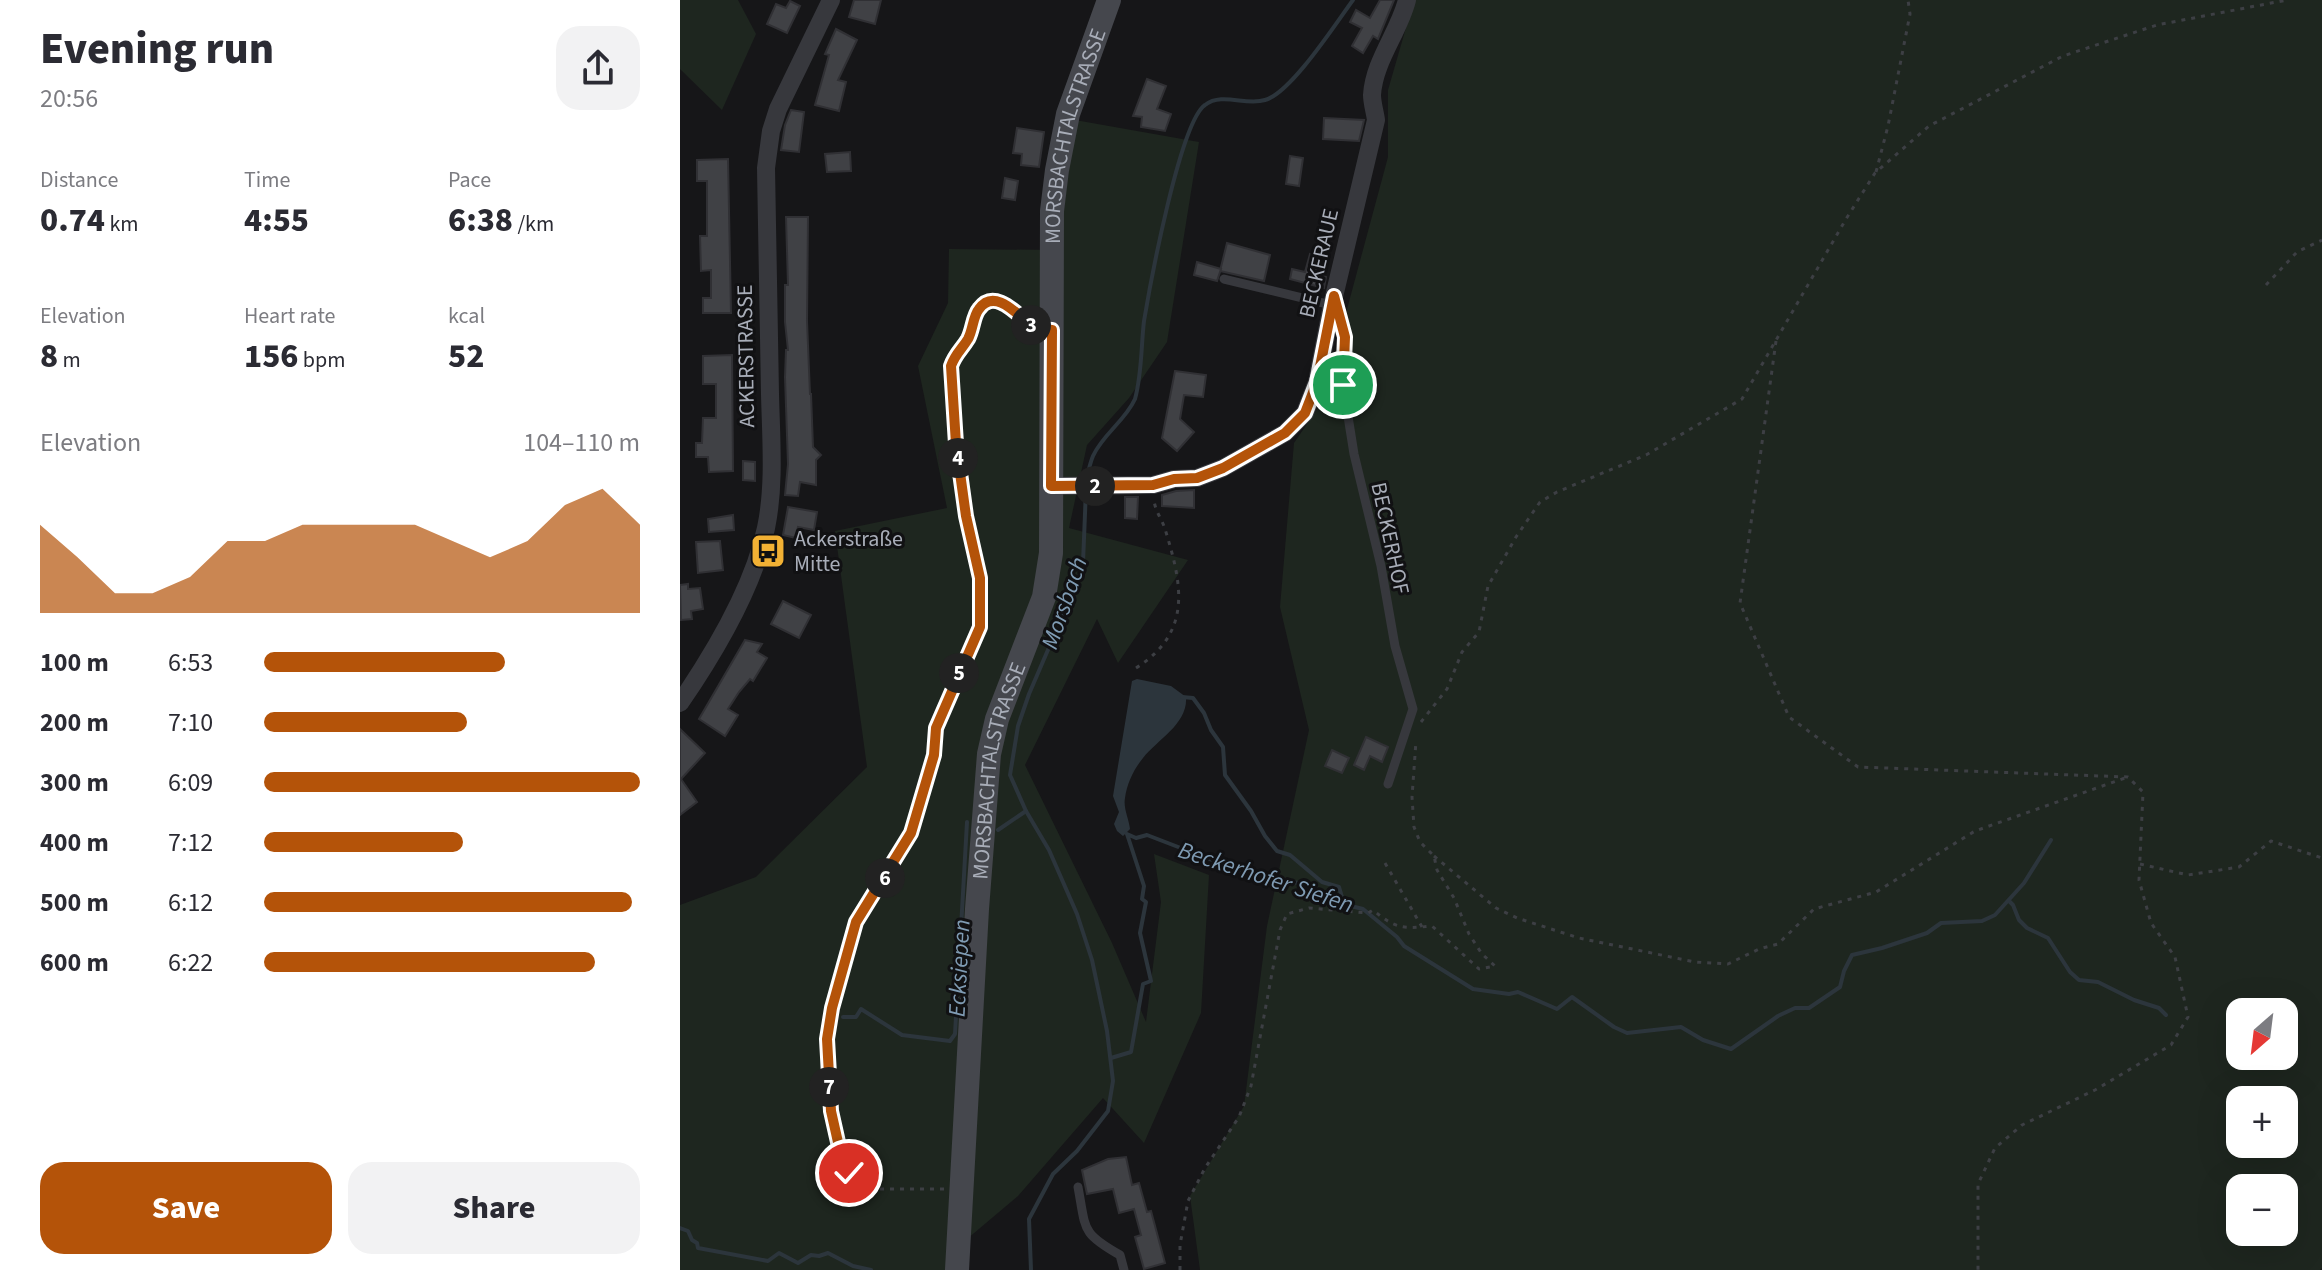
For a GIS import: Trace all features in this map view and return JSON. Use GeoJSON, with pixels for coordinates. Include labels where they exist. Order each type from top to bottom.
{"type":"FeatureCollection","features":[{"type":"Feature","properties":{"kind":"main road","name":"MORSBACHTALSTRASSE"},"geometry":{"type":"LineString","coordinates":[[957,1270],[988,767],[997,719],[1032,630],[1048,579],[1062,486],[1052,330],[1052,211],[1068,114],[1109,0]]}},
{"type":"Feature","properties":{"kind":"street","name":"ACKERSTRASSE"},"geometry":{"type":"LineString","coordinates":[[680,703],[731,617],[759,555],[766,528],[771,458],[766,168],[769,143],[778,109],[831,0]]}},
{"type":"Feature","properties":{"kind":"street","name":"BECKERAUE"},"geometry":{"type":"LineString","coordinates":[[1062,486],[1153,485],[1174,479],[1197,478],[1223,468],[1285,433],[1305,413],[1317,382],[1333,300],[1376,120],[1372,95],[1380,63],[1402,19],[1407,0]]}},
{"type":"Feature","properties":{"kind":"lane"},"geometry":{"type":"LineString","coordinates":[[1224,279],[1333,300]]}},
{"type":"Feature","properties":{"kind":"lane","name":"BECKERHOF"},"geometry":{"type":"LineString","coordinates":[[1333,300],[1345,337],[1343,385],[1354,454],[1381,566],[1395,646],[1413,709],[1388,784]]}},
{"type":"Feature","properties":{"kind":"lane"},"geometry":{"type":"LineString","coordinates":[[1078,1187],[1086,1230],[1095,1241],[1120,1255],[1124,1270]]}},
{"type":"Feature","properties":{"kind":"path"},"geometry":{"type":"LineString","coordinates":[[1875,173],[1888,126],[1910,14],[1908,0]]}},
{"type":"Feature","properties":{"kind":"path"},"geometry":{"type":"LineString","coordinates":[[2128,777],[1975,831],[1876,892],[1814,909],[1778,944],[1759,949],[1728,964],[1695,962],[1579,938],[1496,908],[1420,842],[1414,827],[1412,797],[1416,728],[1447,689],[1462,652],[1479,632],[1488,586],[1540,502],[1646,455],[1742,399],[1875,173],[1929,126],[2063,56],[2157,25],[2287,0]]}},
{"type":"Feature","properties":{"kind":"path"},"geometry":{"type":"LineString","coordinates":[[2266,285],[2297,252],[2322,240]]}},
{"type":"Feature","properties":{"kind":"path"},"geometry":{"type":"LineString","coordinates":[[944,1189],[875,1189],[865,1186],[849,1173],[842,1160],[831,1111],[827,1039],[851,934],[911,833],[934,755],[936,728],[980,627],[980,578],[966,516],[956,444],[951,366],[968,339],[976,311],[983,304],[1001,302],[1013,307],[1028,323],[1052,330]]}},
{"type":"Feature","properties":{"kind":"path"},"geometry":{"type":"LineString","coordinates":[[1776,341],[1740,603],[1789,717],[1858,767],[2128,777],[2143,792],[2139,880],[2151,923],[2175,957],[2188,1017],[2171,1045],[2095,1090],[2022,1125],[1995,1148],[1978,1184],[1978,1270]]}},
{"type":"Feature","properties":{"kind":"path"},"geometry":{"type":"LineString","coordinates":[[1136,668],[1151,659],[1165,641],[1180,605],[1172,552],[1155,506],[1153,485]]}},
{"type":"Feature","properties":{"kind":"path"},"geometry":{"type":"LineString","coordinates":[[2140,864],[2188,875],[2239,867],[2271,841],[2322,858]]}},
{"type":"Feature","properties":{"kind":"path"},"geometry":{"type":"LineString","coordinates":[[1180,1270],[1180,1245],[1188,1201],[1205,1168],[1239,1117],[1251,1086],[1280,930],[1287,914],[1309,908],[1368,913],[1373,910],[1391,925],[1406,928],[1432,926],[1479,969],[1495,966],[1482,954],[1469,934],[1454,898],[1437,870],[1434,856]]}},
{"type":"Feature","properties":{"kind":"path"},"geometry":{"type":"LineString","coordinates":[[1385,863],[1422,927]]}},
{"type":"Feature","properties":{"kind":"shaded area"},"geometry":{"type":"Polygon","coordinates":[[[680,0],[738,0],[756,34],[722,110],[680,69],[680,0]]]}},
{"type":"Feature","properties":{"kind":"shaded area"},"geometry":{"type":"Polygon","coordinates":[[[1414,0],[2322,0],[2320,1270],[1200,1270],[1190,1196],[1244,1106],[1267,926],[1309,730],[1280,607],[1294,443],[1322,402],[1388,157],[1388,90],[1414,0]]]}},
{"type":"Feature","properties":{"kind":"shaded area"},"geometry":{"type":"Polygon","coordinates":[[[1075,120],[1199,142],[1167,342],[1129,398],[1087,445],[1069,528],[1188,560],[1118,663],[1097,619],[1025,765],[1112,943],[1146,1022],[1161,902],[1154,854],[1209,875],[1201,1013],[1144,1143],[1103,1098],[1018,1196],[954,1250],[954,1270],[680,1270],[680,905],[756,877],[867,767],[835,531],[947,508],[918,366],[948,303],[949,249],[1059,250],[1075,120]]]}},
{"type":"Feature","properties":{"kind":"shaded area"},"geometry":{"type":"Polygon","coordinates":[[[1137,679],[1171,686],[1186,697],[1177,723],[1143,758],[1131,776],[1125,802],[1130,829],[1123,836],[1114,824],[1119,812],[1113,796],[1132,681],[1137,679]]]}},
{"type":"Feature","properties":{"kind":"building"},"geometry":{"type":"Polygon","coordinates":[[[854,0],[881,0],[875,24],[849,17],[854,0]]]}},
{"type":"Feature","properties":{"kind":"building"},"geometry":{"type":"Polygon","coordinates":[[[1380,0],[1394,0],[1378,39],[1373,36],[1363,53],[1352,46],[1362,28],[1350,22],[1356,10],[1370,18],[1380,0]]]}},
{"type":"Feature","properties":{"kind":"building"},"geometry":{"type":"Polygon","coordinates":[[[790,1],[800,6],[787,33],[767,24],[776,4],[786,8],[790,1]]]}},
{"type":"Feature","properties":{"kind":"building"},"geometry":{"type":"Polygon","coordinates":[[[836,29],[857,40],[838,80],[846,82],[839,111],[815,105],[829,55],[825,54],[836,29]]]}},
{"type":"Feature","properties":{"kind":"building"},"geometry":{"type":"Polygon","coordinates":[[[1147,79],[1166,86],[1157,109],[1171,114],[1165,131],[1141,127],[1142,117],[1133,116],[1147,79]]]}},
{"type":"Feature","properties":{"kind":"building"},"geometry":{"type":"Polygon","coordinates":[[[791,110],[804,112],[799,152],[781,150],[791,110]]]}},
{"type":"Feature","properties":{"kind":"building"},"geometry":{"type":"Polygon","coordinates":[[[1324,118],[1364,120],[1359,141],[1323,139],[1324,118]]]}},
{"type":"Feature","properties":{"kind":"building"},"geometry":{"type":"Polygon","coordinates":[[[1017,128],[1044,132],[1039,167],[1021,165],[1022,154],[1013,153],[1017,128]]]}},
{"type":"Feature","properties":{"kind":"building"},"geometry":{"type":"Polygon","coordinates":[[[850,152],[851,171],[827,172],[825,154],[850,152]]]}},
{"type":"Feature","properties":{"kind":"building"},"geometry":{"type":"Polygon","coordinates":[[[1290,156],[1303,158],[1299,186],[1286,184],[1290,156]]]}},
{"type":"Feature","properties":{"kind":"building"},"geometry":{"type":"Polygon","coordinates":[[[728,159],[731,313],[703,313],[703,298],[711,298],[711,270],[701,271],[700,236],[707,236],[707,181],[697,181],[697,160],[728,159]]]}},
{"type":"Feature","properties":{"kind":"building"},"geometry":{"type":"Polygon","coordinates":[[[1005,178],[1018,181],[1015,200],[1002,198],[1005,178]]]}},
{"type":"Feature","properties":{"kind":"building"},"geometry":{"type":"Polygon","coordinates":[[[786,217],[808,217],[810,394],[813,447],[821,455],[816,460],[816,485],[800,482],[798,496],[785,495],[788,464],[786,217]]]}},
{"type":"Feature","properties":{"kind":"building"},"geometry":{"type":"Polygon","coordinates":[[[1227,243],[1270,255],[1264,281],[1220,271],[1227,243]]]}},
{"type":"Feature","properties":{"kind":"building"},"geometry":{"type":"Polygon","coordinates":[[[1310,254],[1327,259],[1322,276],[1326,277],[1324,288],[1290,279],[1292,269],[1305,272],[1310,254]]]}},
{"type":"Feature","properties":{"kind":"building"},"geometry":{"type":"Polygon","coordinates":[[[1197,262],[1221,269],[1217,281],[1194,275],[1197,262]]]}},
{"type":"Feature","properties":{"kind":"building"},"geometry":{"type":"Polygon","coordinates":[[[732,355],[733,471],[709,472],[708,457],[696,457],[696,443],[702,443],[703,418],[716,418],[716,384],[703,384],[703,356],[732,355]]]}},
{"type":"Feature","properties":{"kind":"building"},"geometry":{"type":"Polygon","coordinates":[[[1175,371],[1206,375],[1203,397],[1184,395],[1180,419],[1194,432],[1177,451],[1162,438],[1175,371]]]}},
{"type":"Feature","properties":{"kind":"building"},"geometry":{"type":"Polygon","coordinates":[[[743,461],[755,462],[755,481],[743,480],[743,461]]]}},
{"type":"Feature","properties":{"kind":"building"},"geometry":{"type":"Polygon","coordinates":[[[1194,490],[1194,508],[1162,506],[1162,495],[1194,490]]]}},
{"type":"Feature","properties":{"kind":"building"},"geometry":{"type":"Polygon","coordinates":[[[1125,497],[1138,497],[1137,519],[1125,518],[1125,497]]]}},
{"type":"Feature","properties":{"kind":"building"},"geometry":{"type":"Polygon","coordinates":[[[788,507],[817,512],[814,530],[798,527],[796,538],[783,535],[788,507]]]}},
{"type":"Feature","properties":{"kind":"building"},"geometry":{"type":"Polygon","coordinates":[[[733,515],[734,530],[709,532],[708,519],[733,515]]]}},
{"type":"Feature","properties":{"kind":"building"},"geometry":{"type":"Polygon","coordinates":[[[720,541],[723,570],[698,573],[696,542],[720,541]]]}},
{"type":"Feature","properties":{"kind":"building"},"geometry":{"type":"Polygon","coordinates":[[[688,584],[688,589],[700,588],[703,609],[691,611],[692,619],[681,620],[680,585],[688,584]]]}},
{"type":"Feature","properties":{"kind":"building"},"geometry":{"type":"Polygon","coordinates":[[[783,601],[811,615],[799,638],[771,624],[783,601]]]}},
{"type":"Feature","properties":{"kind":"building"},"geometry":{"type":"Polygon","coordinates":[[[745,640],[762,644],[757,652],[767,658],[753,681],[750,679],[728,709],[738,715],[725,736],[699,719],[745,640]]]}},
{"type":"Feature","properties":{"kind":"building"},"geometry":{"type":"Polygon","coordinates":[[[680,729],[705,753],[681,779],[697,802],[680,815],[680,729]]]}},
{"type":"Feature","properties":{"kind":"building"},"geometry":{"type":"Polygon","coordinates":[[[1366,737],[1388,747],[1382,762],[1370,756],[1364,770],[1354,765],[1366,737]]]}},
{"type":"Feature","properties":{"kind":"building"},"geometry":{"type":"Polygon","coordinates":[[[1332,750],[1349,758],[1342,773],[1325,766],[1332,750]]]}},
{"type":"Feature","properties":{"kind":"building"},"geometry":{"type":"Polygon","coordinates":[[[1126,1157],[1132,1185],[1139,1183],[1147,1212],[1151,1211],[1165,1263],[1144,1269],[1135,1237],[1141,1235],[1134,1209],[1119,1213],[1113,1189],[1087,1194],[1082,1170],[1108,1159],[1126,1157]]]}},
{"type":"Feature","properties":{"kind":"waterway","name":"Morsbach"},"geometry":{"type":"LineString","coordinates":[[1086,480],[1097,448],[1135,399],[1144,321],[1159,241],[1176,171],[1195,118],[1212,101],[1258,101],[1276,95],[1300,71],[1353,0]]}},
{"type":"Feature","properties":{"kind":"waterway","name":"Morsbach"},"geometry":{"type":"LineString","coordinates":[[1031,1270],[1029,1219],[1053,1174],[1077,1151],[1108,1111],[1113,1081],[1107,1031],[1092,960],[1077,914],[1049,850],[1026,811],[1010,775],[1018,726],[1029,694],[1083,563],[1086,489]]}},
{"type":"Feature","properties":{"kind":"waterway"},"geometry":{"type":"LineString","coordinates":[[1182,697],[1193,698],[1204,713],[1223,747],[1225,775],[1265,836],[1277,851],[1290,855],[1322,882],[1339,887],[1344,904]]}},
{"type":"Feature","properties":{"kind":"waterway","name":"Ecksiepen"},"geometry":{"type":"LineString","coordinates":[[998,830],[1026,811]]}},
{"type":"Feature","properties":{"kind":"waterway","name":"Ecksiepen"},"geometry":{"type":"LineString","coordinates":[[843,1017],[856,1017],[861,1009],[902,1035],[950,1041],[955,1034],[967,822]]}},
{"type":"Feature","properties":{"kind":"waterway","name":"Beckerhofer Siefen"},"geometry":{"type":"LineString","coordinates":[[1111,1058],[1131,1052],[1143,984],[1151,981],[1140,933],[1146,902],[1142,899],[1144,886],[1127,834],[1136,838],[1147,835],[1238,870],[1298,883],[1314,897],[1363,909],[1404,946],[1473,989],[1509,994],[1518,992],[1557,1009],[1572,997],[1627,1033],[1681,1027],[1703,1040],[1731,1049],[1778,1016],[1795,1008],[1809,1008],[1840,987],[1852,955],[1927,933],[1941,923],[1982,921],[1995,915],[2024,883],[2051,840]]}},
{"type":"Feature","properties":{"kind":"waterway"},"geometry":{"type":"LineString","coordinates":[[2009,901],[2019,920],[2027,928],[2048,938],[2070,972],[2079,980],[2098,982],[2134,1000],[2159,1008],[2166,1015]]}},
{"type":"Feature","properties":{"kind":"waterway"},"geometry":{"type":"LineString","coordinates":[[680,1228],[688,1231],[698,1248],[768,1261],[779,1253],[798,1263],[811,1255],[828,1253],[853,1266],[871,1270]]}},
{"type":"Feature","properties":{"kind":"place","name":"Ackerstraße Mitte"},"geometry":{"type":"Point","coordinates":[768,551]}},
{"type":"Feature","properties":{"kind":"route"},"geometry":{"type":"LineString","coordinates":[[849,1173],[842,1160],[831,1111],[827,1039],[832,1008],[856,922],[911,833],[934,755],[936,728],[980,627],[980,578],[966,516],[956,444],[951,366],[968,339],[976,311],[983,304],[1001,302],[1013,307],[1028,323],[1052,330],[1051,486],[1153,485],[1174,479],[1197,478],[1244,458],[1285,433],[1305,413],[1317,382],[1334,296],[1345,337],[1343,385]]}}]}
